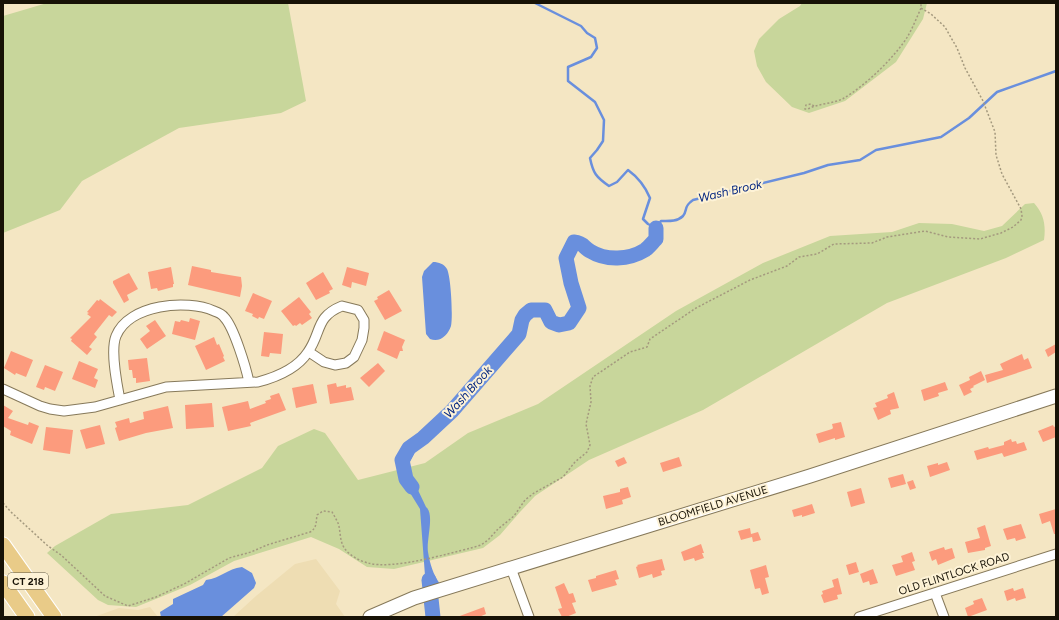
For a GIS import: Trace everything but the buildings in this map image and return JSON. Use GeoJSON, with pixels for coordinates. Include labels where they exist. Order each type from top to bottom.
{"type":"FeatureCollection","features":[{"type":"Feature","properties":{"kind":"main road","name":"BLOOMFIELD AVENUE"},"geometry":{"type":"LineString","coordinates":[[370,617],[414,598],[810,476],[1056,396]]}},
{"type":"Feature","properties":{"kind":"main road","name":"CT 218"},"geometry":{"type":"LineString","coordinates":[[3,545],[54,617]]}},
{"type":"Feature","properties":{"kind":"main road","name":"CT 218"},"geometry":{"type":"LineString","coordinates":[[3,583],[27,617]]}},
{"type":"Feature","properties":{"kind":"street"},"geometry":{"type":"LineString","coordinates":[[120,400],[114,354],[116,336],[124,325],[135,316],[153,308],[187,305],[198,306],[212,310],[224,317],[232,330],[243,358],[249,382]]}},
{"type":"Feature","properties":{"kind":"street"},"geometry":{"type":"LineString","coordinates":[[4,387],[40,406],[64,411],[95,407],[166,387],[258,382],[285,372],[304,358],[326,314],[342,306],[358,310],[364,320],[364,328],[362,340],[354,357],[346,363],[335,365],[324,362],[308,352]]}},
{"type":"Feature","properties":{"kind":"street","name":"OLD FLINTLOCK ROAD"},"geometry":{"type":"LineString","coordinates":[[859,617],[1056,554]]}},
{"type":"Feature","properties":{"kind":"street"},"geometry":{"type":"LineString","coordinates":[[510,568],[529,617]]}},
{"type":"Feature","properties":{"kind":"street"},"geometry":{"type":"LineString","coordinates":[[935,593],[944,617]]}},
{"type":"Feature","properties":{"kind":"path"},"geometry":{"type":"LineString","coordinates":[[814,106],[842,99],[869,80],[896,52],[908,36],[921,8],[921,3]]}},
{"type":"Feature","properties":{"kind":"path"},"geometry":{"type":"LineString","coordinates":[[3,503],[48,546],[61,555],[105,596],[128,606],[163,594],[184,584],[229,558],[252,552],[267,545],[310,532],[314,530],[317,515],[323,511],[332,512],[338,523],[344,548],[360,560],[369,564],[385,565],[409,562],[481,545],[514,516],[525,500],[534,492],[563,477],[575,462],[587,452],[590,446],[586,424],[591,402],[590,386],[593,377],[630,352],[647,347],[650,339],[696,308],[750,280],[787,266],[799,257],[817,254],[834,244],[872,243],[887,237],[925,231],[948,237],[980,239],[1001,233],[1013,227],[1021,220],[1021,209],[1002,174],[996,155],[995,132],[983,101],[945,27],[931,14],[921,8]]}},
{"type":"Feature","properties":{"kind":"shaded area"},"geometry":{"type":"Polygon","coordinates":[[[316,559],[340,591],[336,604],[345,617],[233,617],[295,564],[316,559]]]}},
{"type":"Feature","properties":{"kind":"shaded area"},"geometry":{"type":"Polygon","coordinates":[[[150,607],[158,617],[94,617],[119,608],[138,610],[150,607]]]}},
{"type":"Feature","properties":{"kind":"green space"},"geometry":{"type":"Polygon","coordinates":[[[47,3],[288,3],[306,101],[281,113],[179,128],[82,181],[60,210],[3,233],[3,16],[47,3]]]}},
{"type":"Feature","properties":{"kind":"green space"},"geometry":{"type":"Polygon","coordinates":[[[802,3],[927,3],[923,19],[896,62],[845,101],[809,113],[792,107],[766,82],[757,66],[754,51],[759,39],[779,19],[800,6],[802,3]]]}},
{"type":"Feature","properties":{"kind":"green space"},"geometry":{"type":"Polygon","coordinates":[[[1034,203],[1044,220],[1044,240],[1006,258],[887,303],[703,410],[589,460],[535,496],[500,535],[483,548],[394,569],[367,567],[339,549],[311,537],[234,561],[190,585],[136,607],[108,605],[98,600],[47,553],[55,546],[111,514],[188,505],[262,468],[278,446],[314,429],[325,433],[358,480],[425,463],[468,433],[538,404],[676,311],[763,263],[830,236],[892,232],[919,223],[952,224],[984,231],[1002,226],[1025,204],[1034,203]]]}},
{"type":"Feature","properties":{"kind":"water"},"geometry":{"type":"Polygon","coordinates":[[[433,262],[441,264],[447,269],[450,280],[452,314],[451,326],[448,332],[446,335],[437,340],[430,339],[426,334],[422,277],[424,271],[433,262]]]}},
{"type":"Feature","properties":{"kind":"water"},"geometry":{"type":"Polygon","coordinates":[[[422,430],[428,436],[418,446],[408,466],[409,476],[429,510],[430,515],[428,552],[432,569],[440,584],[426,589],[420,509],[402,478],[406,459],[406,450],[422,430]]]}},
{"type":"Feature","properties":{"kind":"water"},"geometry":{"type":"Polygon","coordinates":[[[242,567],[252,573],[256,583],[254,588],[221,617],[161,617],[160,612],[173,604],[173,599],[203,585],[206,580],[242,567]]]}},
{"type":"Feature","properties":{"kind":"waterway","name":"Wash Brook"},"geometry":{"type":"LineString","coordinates":[[535,3],[581,26],[587,33],[595,38],[597,48],[591,57],[568,67],[568,81],[595,102],[604,120],[603,141],[590,158],[592,167],[598,177],[609,186],[617,182],[628,170],[635,176],[644,186],[650,198],[643,219],[648,224],[656,228],[661,221],[672,221],[681,218],[688,205],[693,200],[804,173],[828,165],[860,160],[876,150],[941,137],[969,118],[997,92],[1056,71]]}},
{"type":"Feature","properties":{"kind":"waterway","name":"Wash Brook"},"geometry":{"type":"LineString","coordinates":[[412,487],[406,479],[402,460],[409,448],[423,438],[452,411],[519,334],[522,320],[525,315],[531,310],[545,310],[551,322],[559,325],[569,323],[579,308],[571,283],[566,258],[574,242],[582,244],[596,254],[610,258],[632,256],[648,248],[656,239],[656,228]]}},
{"type":"Feature","properties":{"kind":"waterway","name":"Wash Brook"},"geometry":{"type":"LineString","coordinates":[[429,580],[433,617]]}}]}
